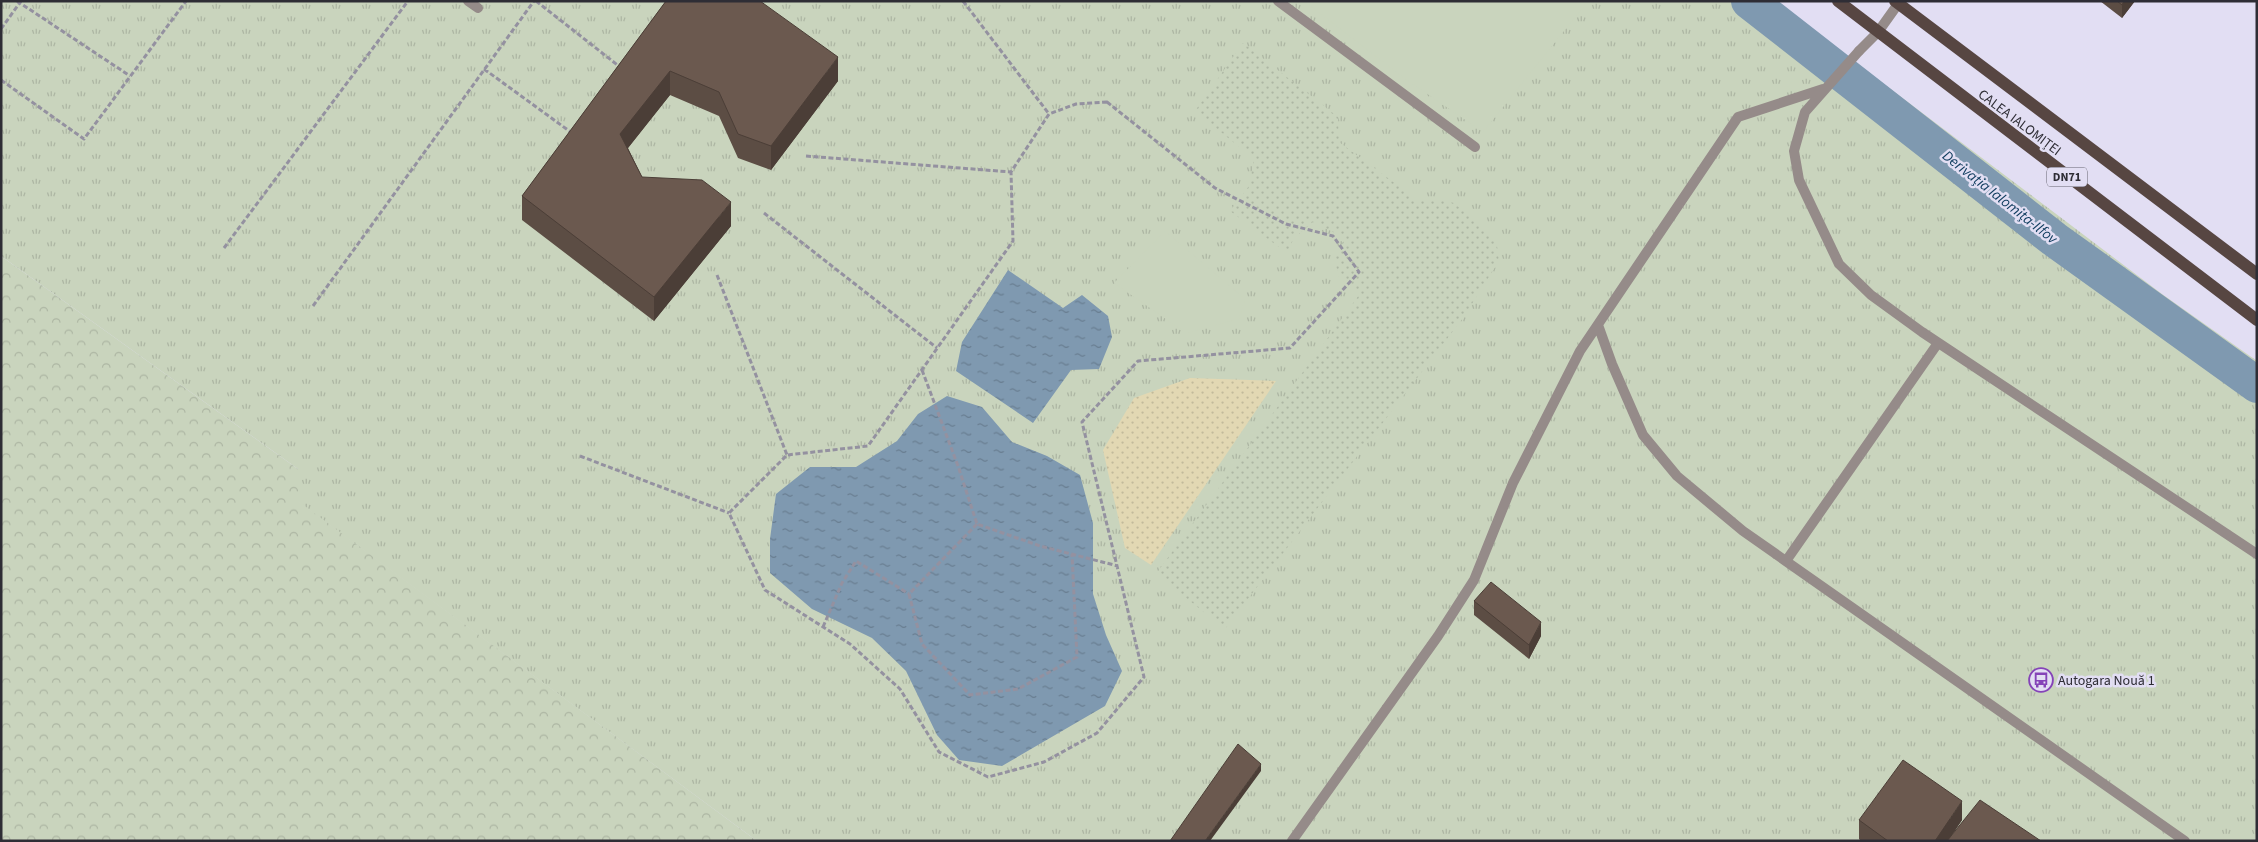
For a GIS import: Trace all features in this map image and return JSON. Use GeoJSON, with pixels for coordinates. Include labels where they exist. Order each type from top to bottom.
{"type":"FeatureCollection","features":[{"type":"Feature","properties":{"kind":"main road","name":"CALEA IALOMIȚEI"},"geometry":{"type":"LineString","coordinates":[[1838,1],[2257,320]]}},
{"type":"Feature","properties":{"kind":"main road","name":"CALEA IALOMIȚEI"},"geometry":{"type":"LineString","coordinates":[[1897,2],[2257,274]]}},
{"type":"Feature","properties":{"kind":"street"},"geometry":{"type":"LineString","coordinates":[[468,1],[478,8]]}},
{"type":"Feature","properties":{"kind":"street"},"geometry":{"type":"LineString","coordinates":[[1278,1],[1475,147]]}},
{"type":"Feature","properties":{"kind":"street"},"geometry":{"type":"LineString","coordinates":[[1897,2],[1878,32],[1805,112],[1794,151],[1799,180],[1839,264],[1871,295],[1938,342],[2257,554]]}},
{"type":"Feature","properties":{"kind":"street"},"geometry":{"type":"LineString","coordinates":[[1292,841],[1438,636],[1474,580],[1513,483],[1580,351],[1738,117],[1824,89]]}},
{"type":"Feature","properties":{"kind":"street"},"geometry":{"type":"LineString","coordinates":[[1598,325],[1615,373],[1642,435],[1677,476],[1743,531],[2185,841]]}},
{"type":"Feature","properties":{"kind":"street"},"geometry":{"type":"LineString","coordinates":[[1786,561],[1938,342]]}},
{"type":"Feature","properties":{"kind":"path"},"geometry":{"type":"LineString","coordinates":[[1,80],[84,139],[186,1]]}},
{"type":"Feature","properties":{"kind":"path"},"geometry":{"type":"LineString","coordinates":[[224,248],[408,1]]}},
{"type":"Feature","properties":{"kind":"path"},"geometry":{"type":"LineString","coordinates":[[313,306],[535,1],[621,69]]}},
{"type":"Feature","properties":{"kind":"path"},"geometry":{"type":"LineString","coordinates":[[963,1],[1049,114]]}},
{"type":"Feature","properties":{"kind":"path"},"geometry":{"type":"LineString","coordinates":[[1,29],[19,2],[130,76]]}},
{"type":"Feature","properties":{"kind":"path"},"geometry":{"type":"LineString","coordinates":[[484,69],[574,134]]}},
{"type":"Feature","properties":{"kind":"path"},"geometry":{"type":"LineString","coordinates":[[580,456],[729,513],[765,590],[850,644],[900,688],[939,752],[988,777],[1044,762],[1097,733],[1144,677],[1082,422],[1138,361],[1290,348],[1360,272],[1333,236],[1286,224],[1215,188],[1107,102],[1076,104],[1049,114],[1011,172],[1014,241],[868,446],[787,455],[729,513]]}},
{"type":"Feature","properties":{"kind":"path"},"geometry":{"type":"LineString","coordinates":[[806,156],[1011,172]]}},
{"type":"Feature","properties":{"kind":"path"},"geometry":{"type":"LineString","coordinates":[[764,213],[937,348]]}},
{"type":"Feature","properties":{"kind":"path"},"geometry":{"type":"LineString","coordinates":[[717,275],[787,455]]}},
{"type":"Feature","properties":{"kind":"path"},"geometry":{"type":"LineString","coordinates":[[922,370],[977,524]]}},
{"type":"Feature","properties":{"kind":"path"},"geometry":{"type":"LineString","coordinates":[[977,524],[1040,546],[1118,566]]}},
{"type":"Feature","properties":{"kind":"path"},"geometry":{"type":"LineString","coordinates":[[909,594],[977,524]]}},
{"type":"Feature","properties":{"kind":"path"},"geometry":{"type":"LineString","coordinates":[[823,627],[842,583],[856,561],[909,594],[922,644],[970,695],[1018,689],[1077,657],[1072,554]]}},
{"type":"Feature","properties":{"kind":"green space"},"geometry":{"type":"Polygon","coordinates":[[[1,1],[1774,1],[2162,294],[2257,361],[2257,841],[757,841],[297,501],[298,469],[1,256],[1,1]]]}},
{"type":"Feature","properties":{"kind":"green space"},"geometry":{"type":"Polygon","coordinates":[[[1304,1],[1588,1],[1483,132],[1404,78],[1304,1]]]}},
{"type":"Feature","properties":{"kind":"green space"},"geometry":{"type":"Polygon","coordinates":[[[1243,43],[1338,117],[1339,142],[1419,201],[1438,199],[1454,203],[1496,238],[1499,261],[1463,318],[1225,629],[1156,574],[1359,295],[1339,277],[1334,258],[1345,238],[1313,222],[1294,238],[1287,253],[1230,211],[1249,186],[1254,159],[1195,111],[1243,43]]]}},
{"type":"Feature","properties":{"kind":"green space"},"geometry":{"type":"Polygon","coordinates":[[[1165,231],[1245,299],[1239,319],[1186,333],[1114,283],[1165,231]]]}},
{"type":"Feature","properties":{"kind":"green space"},"geometry":{"type":"Polygon","coordinates":[[[1,256],[298,469],[298,501],[757,841],[1,841],[1,256]]]}},
{"type":"Feature","properties":{"kind":"sand"},"geometry":{"type":"Polygon","coordinates":[[[1190,378],[1276,381],[1151,565],[1125,548],[1103,450],[1134,398],[1190,378]]]}},
{"type":"Feature","properties":{"kind":"water"},"geometry":{"type":"Polygon","coordinates":[[[1008,270],[1063,308],[1082,295],[1108,316],[1112,337],[1099,369],[1071,370],[1033,423],[956,371],[962,342],[1008,270]]]}},
{"type":"Feature","properties":{"kind":"water"},"geometry":{"type":"Polygon","coordinates":[[[947,396],[982,407],[1012,442],[1047,456],[1080,475],[1093,523],[1093,594],[1106,635],[1122,671],[1105,706],[1002,766],[959,760],[937,735],[906,671],[872,638],[812,609],[770,573],[770,539],[776,494],[810,467],[856,467],[897,441],[918,414],[947,396]]]}},
{"type":"Feature","properties":{"kind":"building"},"geometry":{"type":"Polygon","coordinates":[[[666,1],[760,1],[838,57],[771,146],[738,134],[719,92],[670,71],[620,134],[642,177],[702,180],[731,202],[654,297],[522,196],[666,1]]]}},
{"type":"Feature","properties":{"kind":"building"},"geometry":{"type":"Polygon","coordinates":[[[1491,582],[1541,622],[1529,645],[1474,601],[1491,582]]]}},
{"type":"Feature","properties":{"kind":"building"},"geometry":{"type":"Polygon","coordinates":[[[1238,744],[1261,764],[1205,841],[1170,841],[1238,744]]]}},
{"type":"Feature","properties":{"kind":"building"},"geometry":{"type":"Polygon","coordinates":[[[1903,760],[1962,801],[1935,841],[1888,841],[1859,820],[1903,760]]]}},
{"type":"Feature","properties":{"kind":"building"},"geometry":{"type":"Polygon","coordinates":[[[1980,800],[2041,841],[1947,841],[1980,800]]]}},
{"type":"Feature","properties":{"kind":"waterway","name":"Derivația Ialomița-Ilfov"},"geometry":{"type":"LineString","coordinates":[[1749,1],[2054,239],[2257,385]]}},
{"type":"Feature","properties":{"kind":"place","name":"Autogara Nouă 1"},"geometry":{"type":"Point","coordinates":[2041,680]}}]}
